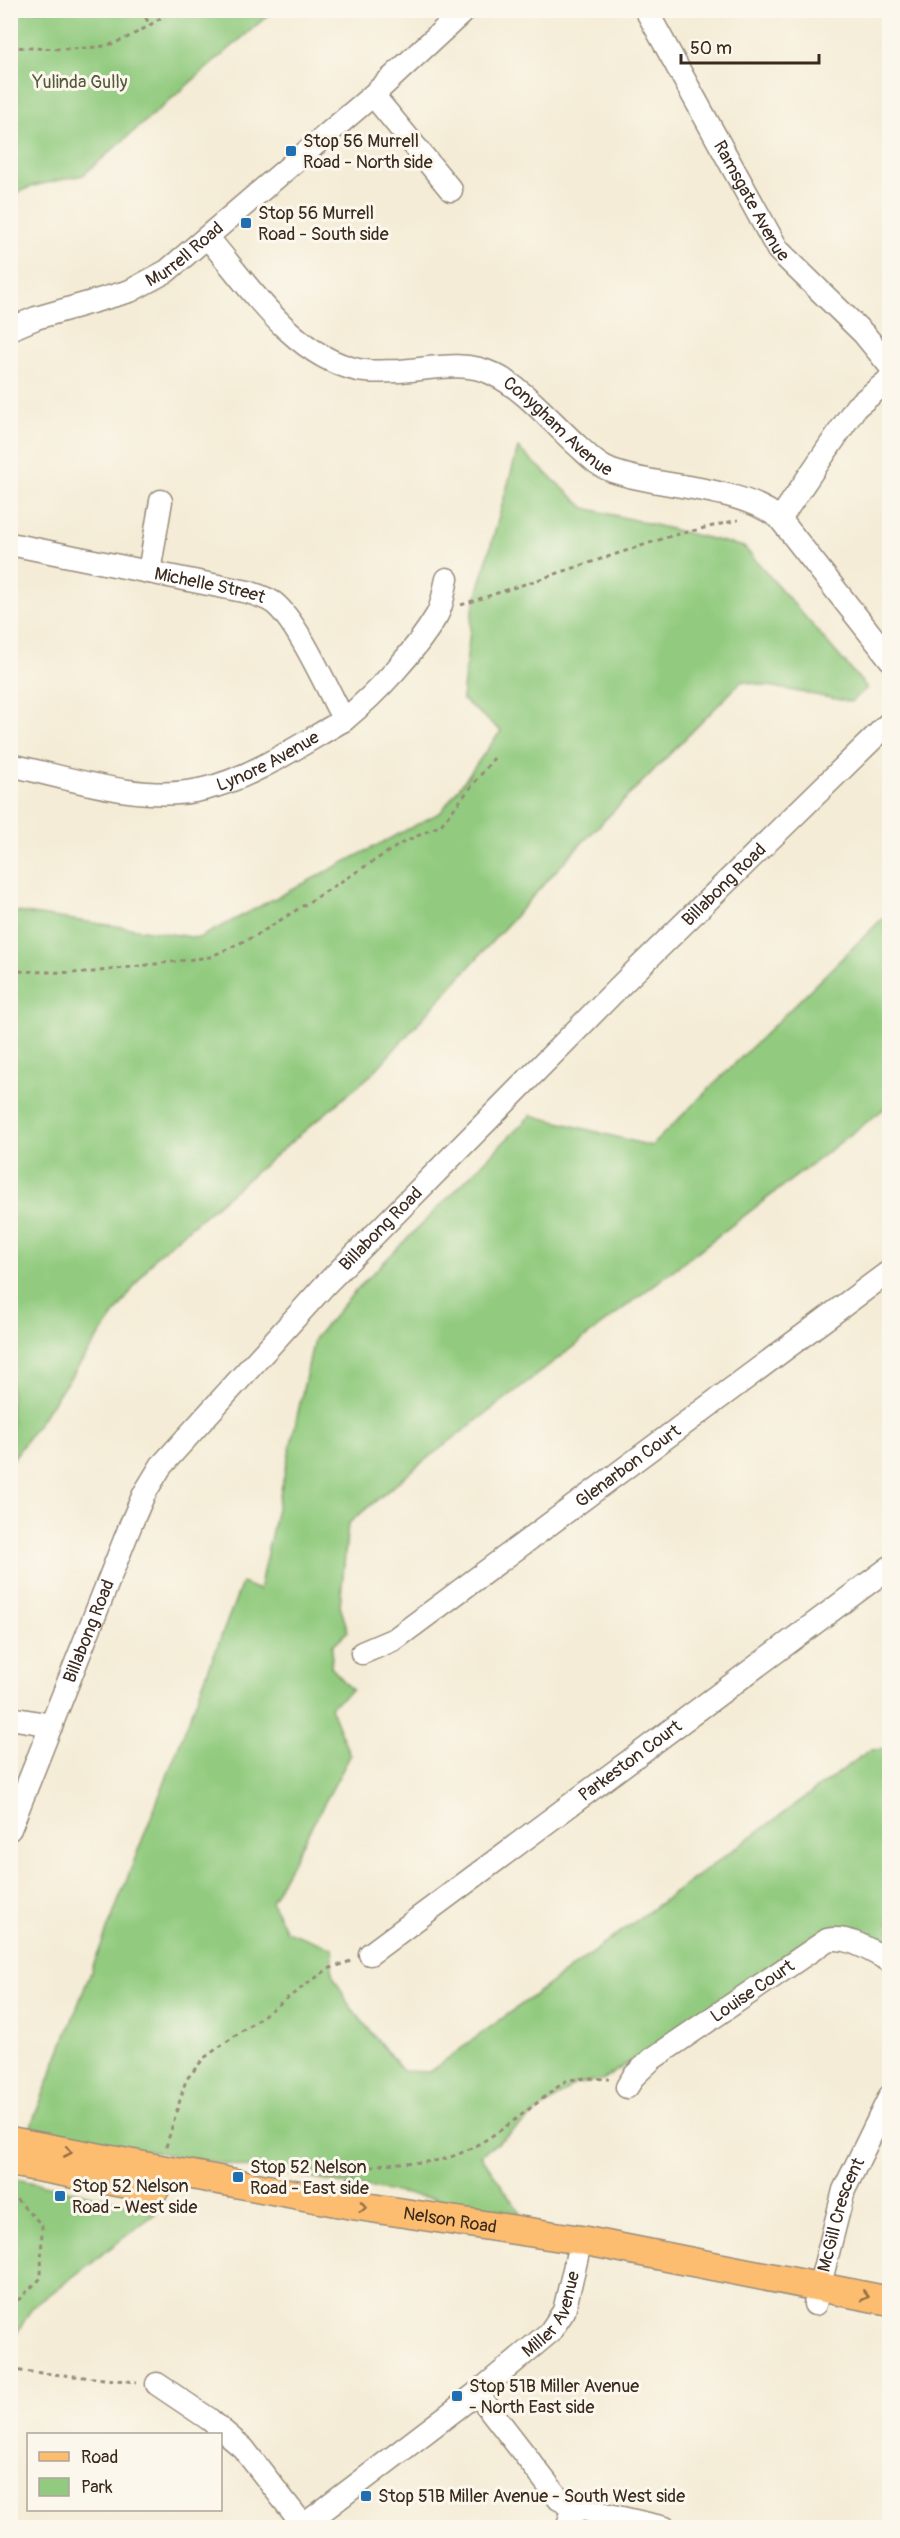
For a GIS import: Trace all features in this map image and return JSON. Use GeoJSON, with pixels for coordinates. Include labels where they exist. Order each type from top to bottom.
{"type":"FeatureCollection","features":[{"type":"Feature","properties":{"kind":"main road","name":"Nelson Road"},"geometry":{"type":"LineString","coordinates":[[10,2141],[818,2295],[890,2301]]}},
{"type":"Feature","properties":{"kind":"main road","name":"Nelson Road"},"geometry":{"type":"LineString","coordinates":[[10,2162],[346,2224],[579,2249]]}},
{"type":"Feature","properties":{"kind":"main road","name":"Nelson Road"},"geometry":{"type":"LineString","coordinates":[[818,2295],[890,2320]]}},
{"type":"Feature","properties":{"kind":"street","name":"Murrell Road"},"geometry":{"type":"LineString","coordinates":[[10,329],[36,318],[130,291],[167,271],[373,95],[465,10]]}},
{"type":"Feature","properties":{"kind":"street","name":"Ramsgate Avenue"},"geometry":{"type":"LineString","coordinates":[[646,10],[778,250],[864,334],[890,366]]}},
{"type":"Feature","properties":{"kind":"street"},"geometry":{"type":"LineString","coordinates":[[373,95],[451,190]]}},
{"type":"Feature","properties":{"kind":"street","name":"Conygham Avenue"},"geometry":{"type":"LineString","coordinates":[[208,238],[279,321],[304,346],[318,355],[360,371],[457,367],[492,373],[515,387],[600,466],[623,474],[760,505],[780,519],[890,659]]}},
{"type":"Feature","properties":{"kind":"street"},"geometry":{"type":"LineString","coordinates":[[780,519],[856,407],[890,379]]}},
{"type":"Feature","properties":{"kind":"street"},"geometry":{"type":"LineString","coordinates":[[148,572],[161,501]]}},
{"type":"Feature","properties":{"kind":"street","name":"Michelle Street"},"geometry":{"type":"LineString","coordinates":[[10,544],[248,592],[273,603],[290,622],[344,720]]}},
{"type":"Feature","properties":{"kind":"street","name":"Lynore Avenue"},"geometry":{"type":"LineString","coordinates":[[10,765],[141,792],[172,794],[212,787],[240,776],[344,720],[394,669],[438,613],[447,579]]}},
{"type":"Feature","properties":{"kind":"street","name":"Billabong Road"},"geometry":{"type":"LineString","coordinates":[[10,1829],[131,1524],[144,1494],[161,1466],[324,1286],[415,1193],[645,962],[890,722]]}},
{"type":"Feature","properties":{"kind":"street","name":"Glenarbon Court"},"geometry":{"type":"LineString","coordinates":[[362,1653],[395,1639],[890,1271]]}},
{"type":"Feature","properties":{"kind":"street","name":"Parkeston Court"},"geometry":{"type":"LineString","coordinates":[[370,1954],[890,1567]]}},
{"type":"Feature","properties":{"kind":"street"},"geometry":{"type":"LineString","coordinates":[[10,1718],[52,1725]]}},
{"type":"Feature","properties":{"kind":"street","name":"Louise Court"},"geometry":{"type":"LineString","coordinates":[[620,2084],[634,2076],[652,2059],[827,1940],[850,1941],[890,1961]]}},
{"type":"Feature","properties":{"kind":"street","name":"McGill Crescent"},"geometry":{"type":"LineString","coordinates":[[818,2295],[844,2190],[888,2103]]}},
{"type":"Feature","properties":{"kind":"street","name":"Miller Avenue"},"geometry":{"type":"LineString","coordinates":[[302,2526],[477,2393],[542,2340],[556,2325],[568,2298],[579,2249]]}},
{"type":"Feature","properties":{"kind":"street"},"geometry":{"type":"LineString","coordinates":[[157,2384],[204,2415],[243,2448],[302,2526]]}},
{"type":"Feature","properties":{"kind":"street"},"geometry":{"type":"LineString","coordinates":[[477,2393],[559,2499],[570,2517],[665,2528]]}},
{"type":"Feature","properties":{"kind":"path"},"geometry":{"type":"LineString","coordinates":[[141,10],[150,25]]}},
{"type":"Feature","properties":{"kind":"path"},"geometry":{"type":"LineString","coordinates":[[10,47],[63,48],[113,44],[150,25],[171,10]]}},
{"type":"Feature","properties":{"kind":"path"},"geometry":{"type":"LineString","coordinates":[[438,613],[671,536],[738,520]]}},
{"type":"Feature","properties":{"kind":"path"},"geometry":{"type":"LineString","coordinates":[[10,971],[85,973],[210,957],[257,935],[402,843],[441,825],[494,758]]}},
{"type":"Feature","properties":{"kind":"path"},"geometry":{"type":"LineString","coordinates":[[164,2156],[186,2080],[204,2058],[328,1969],[370,1954]]}},
{"type":"Feature","properties":{"kind":"path"},"geometry":{"type":"LineString","coordinates":[[345,2181],[352,2174],[384,2164],[439,2161],[469,2151],[567,2080],[587,2078],[620,2084]]}},
{"type":"Feature","properties":{"kind":"path"},"geometry":{"type":"LineString","coordinates":[[10,2193],[14,2194],[42,2225],[41,2278],[10,2308]]}},
{"type":"Feature","properties":{"kind":"path"},"geometry":{"type":"LineString","coordinates":[[10,2370],[157,2384]]}},
{"type":"Feature","properties":{"kind":"green space","name":"Yulinda Gully"},"geometry":{"type":"Polygon","coordinates":[[[11,10],[273,11],[83,175],[33,186],[11,195],[11,10]]]}},
{"type":"Feature","properties":{"kind":"green space"},"geometry":{"type":"Polygon","coordinates":[[[518,448],[585,508],[744,547],[867,688],[851,702],[742,681],[573,852],[372,1074],[155,1257],[11,1462],[11,911],[199,938],[441,812],[501,731],[462,699],[472,613],[518,448]]]}},
{"type":"Feature","properties":{"kind":"green space"},"geometry":{"type":"Polygon","coordinates":[[[889,912],[889,1105],[420,1464],[348,1524],[340,1606],[348,1631],[333,1645],[331,1667],[352,1690],[330,1707],[350,1756],[271,1901],[286,1931],[333,1948],[332,1973],[349,2005],[403,2071],[429,2072],[870,1750],[889,1749],[889,1949],[845,1926],[826,1932],[601,2081],[575,2084],[481,2155],[520,2213],[29,2131],[242,1583],[259,1590],[314,1339],[357,1289],[531,1115],[651,1146],[889,912]]]}},
{"type":"Feature","properties":{"kind":"green space"},"geometry":{"type":"Polygon","coordinates":[[[11,2178],[160,2210],[32,2308],[11,2343],[11,2178]]]}},
{"type":"Feature","properties":{"kind":"place","name":"Stop 56 Murrell Road - North side"},"geometry":{"type":"Point","coordinates":[291,151]}},
{"type":"Feature","properties":{"kind":"place","name":"Stop 56 Murrell Road - South side"},"geometry":{"type":"Point","coordinates":[246,223]}},
{"type":"Feature","properties":{"kind":"place","name":"Stop 52 Nelson Road - East side"},"geometry":{"type":"Point","coordinates":[238,2177]}},
{"type":"Feature","properties":{"kind":"place","name":"Stop 52 Nelson Road - West side"},"geometry":{"type":"Point","coordinates":[60,2196]}},
{"type":"Feature","properties":{"kind":"place","name":"Stop 51B Miller Avenue - North East side"},"geometry":{"type":"Point","coordinates":[457,2396]}},
{"type":"Feature","properties":{"kind":"place","name":"Stop 51B Miller Avenue - South West side"},"geometry":{"type":"Point","coordinates":[366,2496]}}]}
